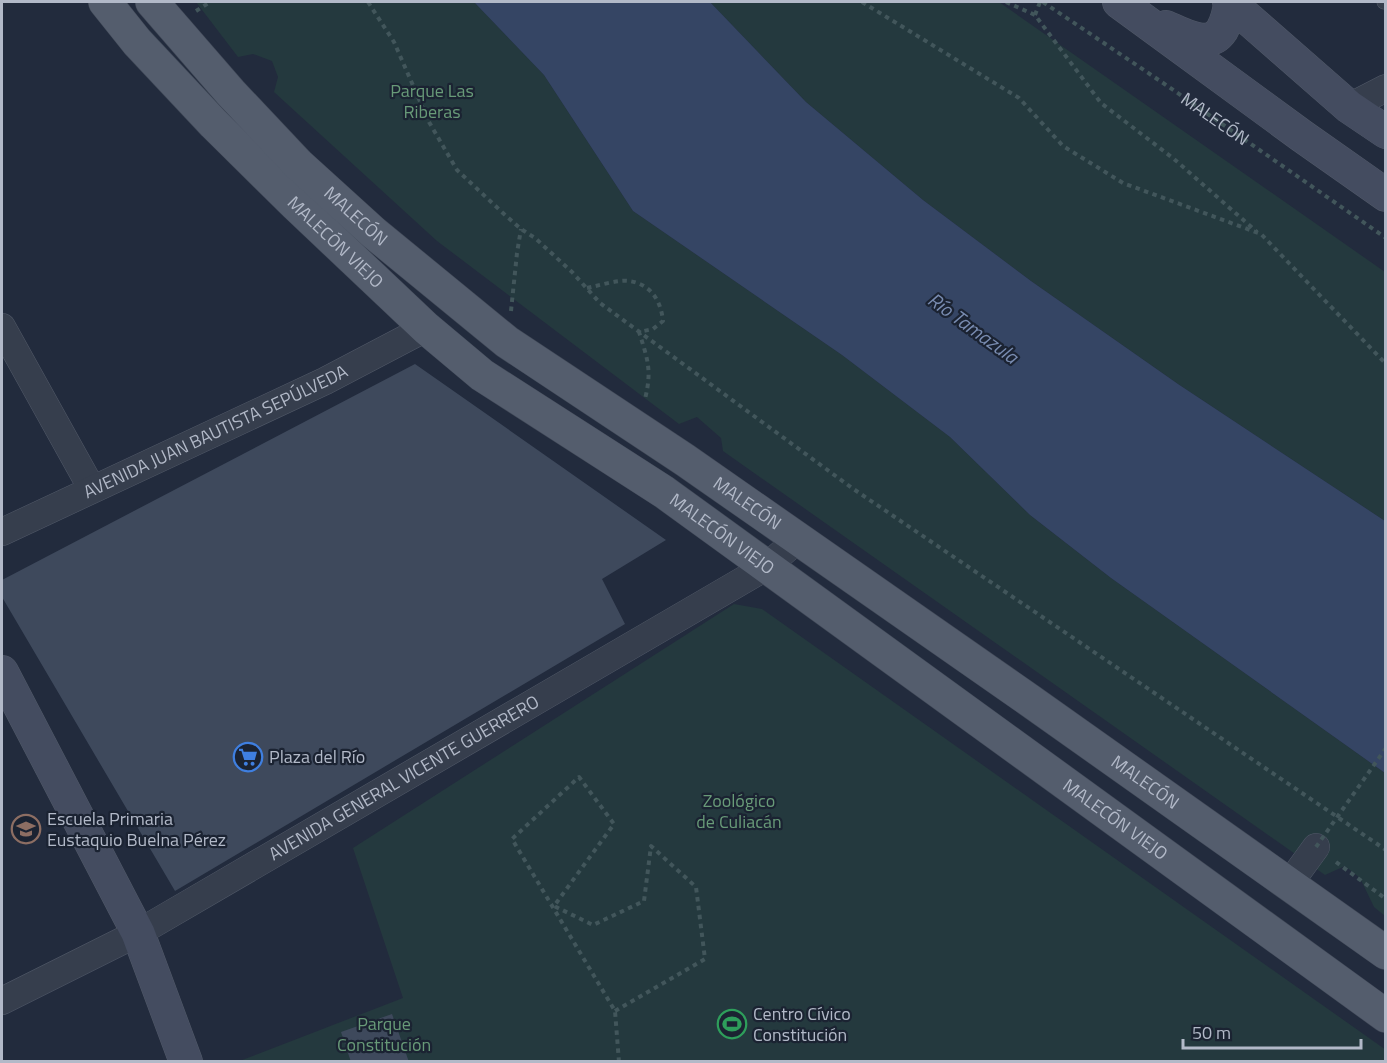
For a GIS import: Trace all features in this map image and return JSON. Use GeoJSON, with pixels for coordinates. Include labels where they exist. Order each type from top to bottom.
{"type":"FeatureCollection","features":[{"type":"Feature","properties":{"kind":"main road","name":"MALECÓN VIEJO"},"geometry":{"type":"LineString","coordinates":[[105,2],[136,42],[214,124],[426,328],[482,375],[664,492],[1386,1016]]}},
{"type":"Feature","properties":{"kind":"main road","name":"MALECÓN"},"geometry":{"type":"LineString","coordinates":[[152,2],[231,93],[298,164],[374,233],[507,342],[798,539],[1386,953]]}},
{"type":"Feature","properties":{"kind":"main road"},"geometry":{"type":"LineString","coordinates":[[1130,10],[1199,39],[1211,39],[1223,28],[1229,13],[1230,2]]}},
{"type":"Feature","properties":{"kind":"main road"},"geometry":{"type":"LineString","coordinates":[[1230,2],[1349,107],[1386,132]]}},
{"type":"Feature","properties":{"kind":"main road"},"geometry":{"type":"LineString","coordinates":[[1130,10],[1386,195]]}},
{"type":"Feature","properties":{"kind":"main road"},"geometry":{"type":"LineString","coordinates":[[426,328],[447,325],[507,342]]}},
{"type":"Feature","properties":{"kind":"main road"},"geometry":{"type":"LineString","coordinates":[[2,672],[138,933],[186,1062]]}},
{"type":"Feature","properties":{"kind":"street"},"geometry":{"type":"LineString","coordinates":[[1349,107],[1386,88]]}},
{"type":"Feature","properties":{"kind":"street"},"geometry":{"type":"LineString","coordinates":[[2,327],[92,489]]}},
{"type":"Feature","properties":{"kind":"street","name":"AVENIDA JUAN BAUTISTA SEPÚLVEDA"},"geometry":{"type":"LineString","coordinates":[[2,532],[325,381],[426,328]]}},
{"type":"Feature","properties":{"kind":"street","name":"AVENIDA GENERAL VICENTE GUERRERO"},"geometry":{"type":"LineString","coordinates":[[2,1001],[138,933],[766,567],[798,539]]}},
{"type":"Feature","properties":{"kind":"street"},"geometry":{"type":"LineString","coordinates":[[1289,884],[1316,847]]}},
{"type":"Feature","properties":{"kind":"path"},"geometry":{"type":"LineString","coordinates":[[368,2],[394,42],[429,122],[457,170],[572,272],[600,303],[852,488],[1386,850]]}},
{"type":"Feature","properties":{"kind":"path"},"geometry":{"type":"LineString","coordinates":[[862,2],[1019,98],[1063,146],[1123,183],[1258,233]]}},
{"type":"Feature","properties":{"kind":"path"},"geometry":{"type":"LineString","coordinates":[[1006,2],[1035,15],[1101,103],[1174,159],[1261,234],[1386,364]]}},
{"type":"Feature","properties":{"kind":"path"},"geometry":{"type":"LineString","coordinates":[[1035,15],[1042,2]]}},
{"type":"Feature","properties":{"kind":"path","name":"MALECÓN"},"geometry":{"type":"LineString","coordinates":[[1042,2],[1386,238]]}},
{"type":"Feature","properties":{"kind":"path"},"geometry":{"type":"LineString","coordinates":[[507,342],[522,229]]}},
{"type":"Feature","properties":{"kind":"path"},"geometry":{"type":"LineString","coordinates":[[587,288],[628,280],[650,289],[662,308],[663,321],[653,329],[639,332]]}},
{"type":"Feature","properties":{"kind":"path"},"geometry":{"type":"LineString","coordinates":[[638,429],[648,387],[649,364],[639,332]]}},
{"type":"Feature","properties":{"kind":"path"},"geometry":{"type":"LineString","coordinates":[[1386,748],[1316,847],[1386,899]]}},
{"type":"Feature","properties":{"kind":"path"},"geometry":{"type":"LineString","coordinates":[[615,1011],[705,959],[696,887],[651,846],[644,901],[593,924],[554,906],[614,824],[579,777],[512,839],[615,1011],[619,1062]]}},
{"type":"Feature","properties":{"kind":"green space","name":"Parque Las Riberas"},"geometry":{"type":"Polygon","coordinates":[[[196,2],[474,2],[544,75],[633,211],[842,355],[950,437],[1030,515],[1111,578],[1385,773],[1385,916],[1374,907],[1360,878],[1345,866],[1325,875],[723,451],[721,438],[697,417],[679,424],[437,241],[274,92],[278,77],[272,61],[253,54],[238,57],[196,2]]]}},
{"type":"Feature","properties":{"kind":"green space"},"geometry":{"type":"Polygon","coordinates":[[[710,2],[999,2],[1385,272],[1385,521],[1178,384],[1031,281],[923,200],[806,102],[710,2]]]}},
{"type":"Feature","properties":{"kind":"green space","name":"Zoológico de Culiacán"},"geometry":{"type":"Polygon","coordinates":[[[734,604],[762,609],[1386,1050],[1385,1062],[237,1062],[403,998],[353,848],[734,604]]]}},
{"type":"Feature","properties":{"kind":"water","name":"Río Tamazula"},"geometry":{"type":"Polygon","coordinates":[[[474,2],[710,2],[806,102],[923,200],[1031,281],[1178,384],[1385,521],[1385,773],[1111,578],[1030,515],[950,437],[842,355],[633,211],[544,75],[474,2]]]}},
{"type":"Feature","properties":{"kind":"building","name":"Plaza del Río"},"geometry":{"type":"Polygon","coordinates":[[[415,364],[666,540],[602,579],[625,624],[175,891],[2,597],[2,580],[415,364]]]}},
{"type":"Feature","properties":{"kind":"building"},"geometry":{"type":"Polygon","coordinates":[[[392,1014],[409,1062],[351,1062],[341,1032],[392,1014]]]}},
{"type":"Feature","properties":{"kind":"place","name":"Plaza del Río"},"geometry":{"type":"Point","coordinates":[248,757]}},
{"type":"Feature","properties":{"kind":"place","name":"Escuela Primaria Eustaquio Buelna Pérez"},"geometry":{"type":"Point","coordinates":[26,829]}},
{"type":"Feature","properties":{"kind":"place","name":"Centro Cívico Constitución"},"geometry":{"type":"Point","coordinates":[732,1024]}},
{"type":"Feature","properties":{"kind":"park label","name":"Parque Constitución"},"geometry":{"type":"Point","coordinates":[384,1034]}}]}
